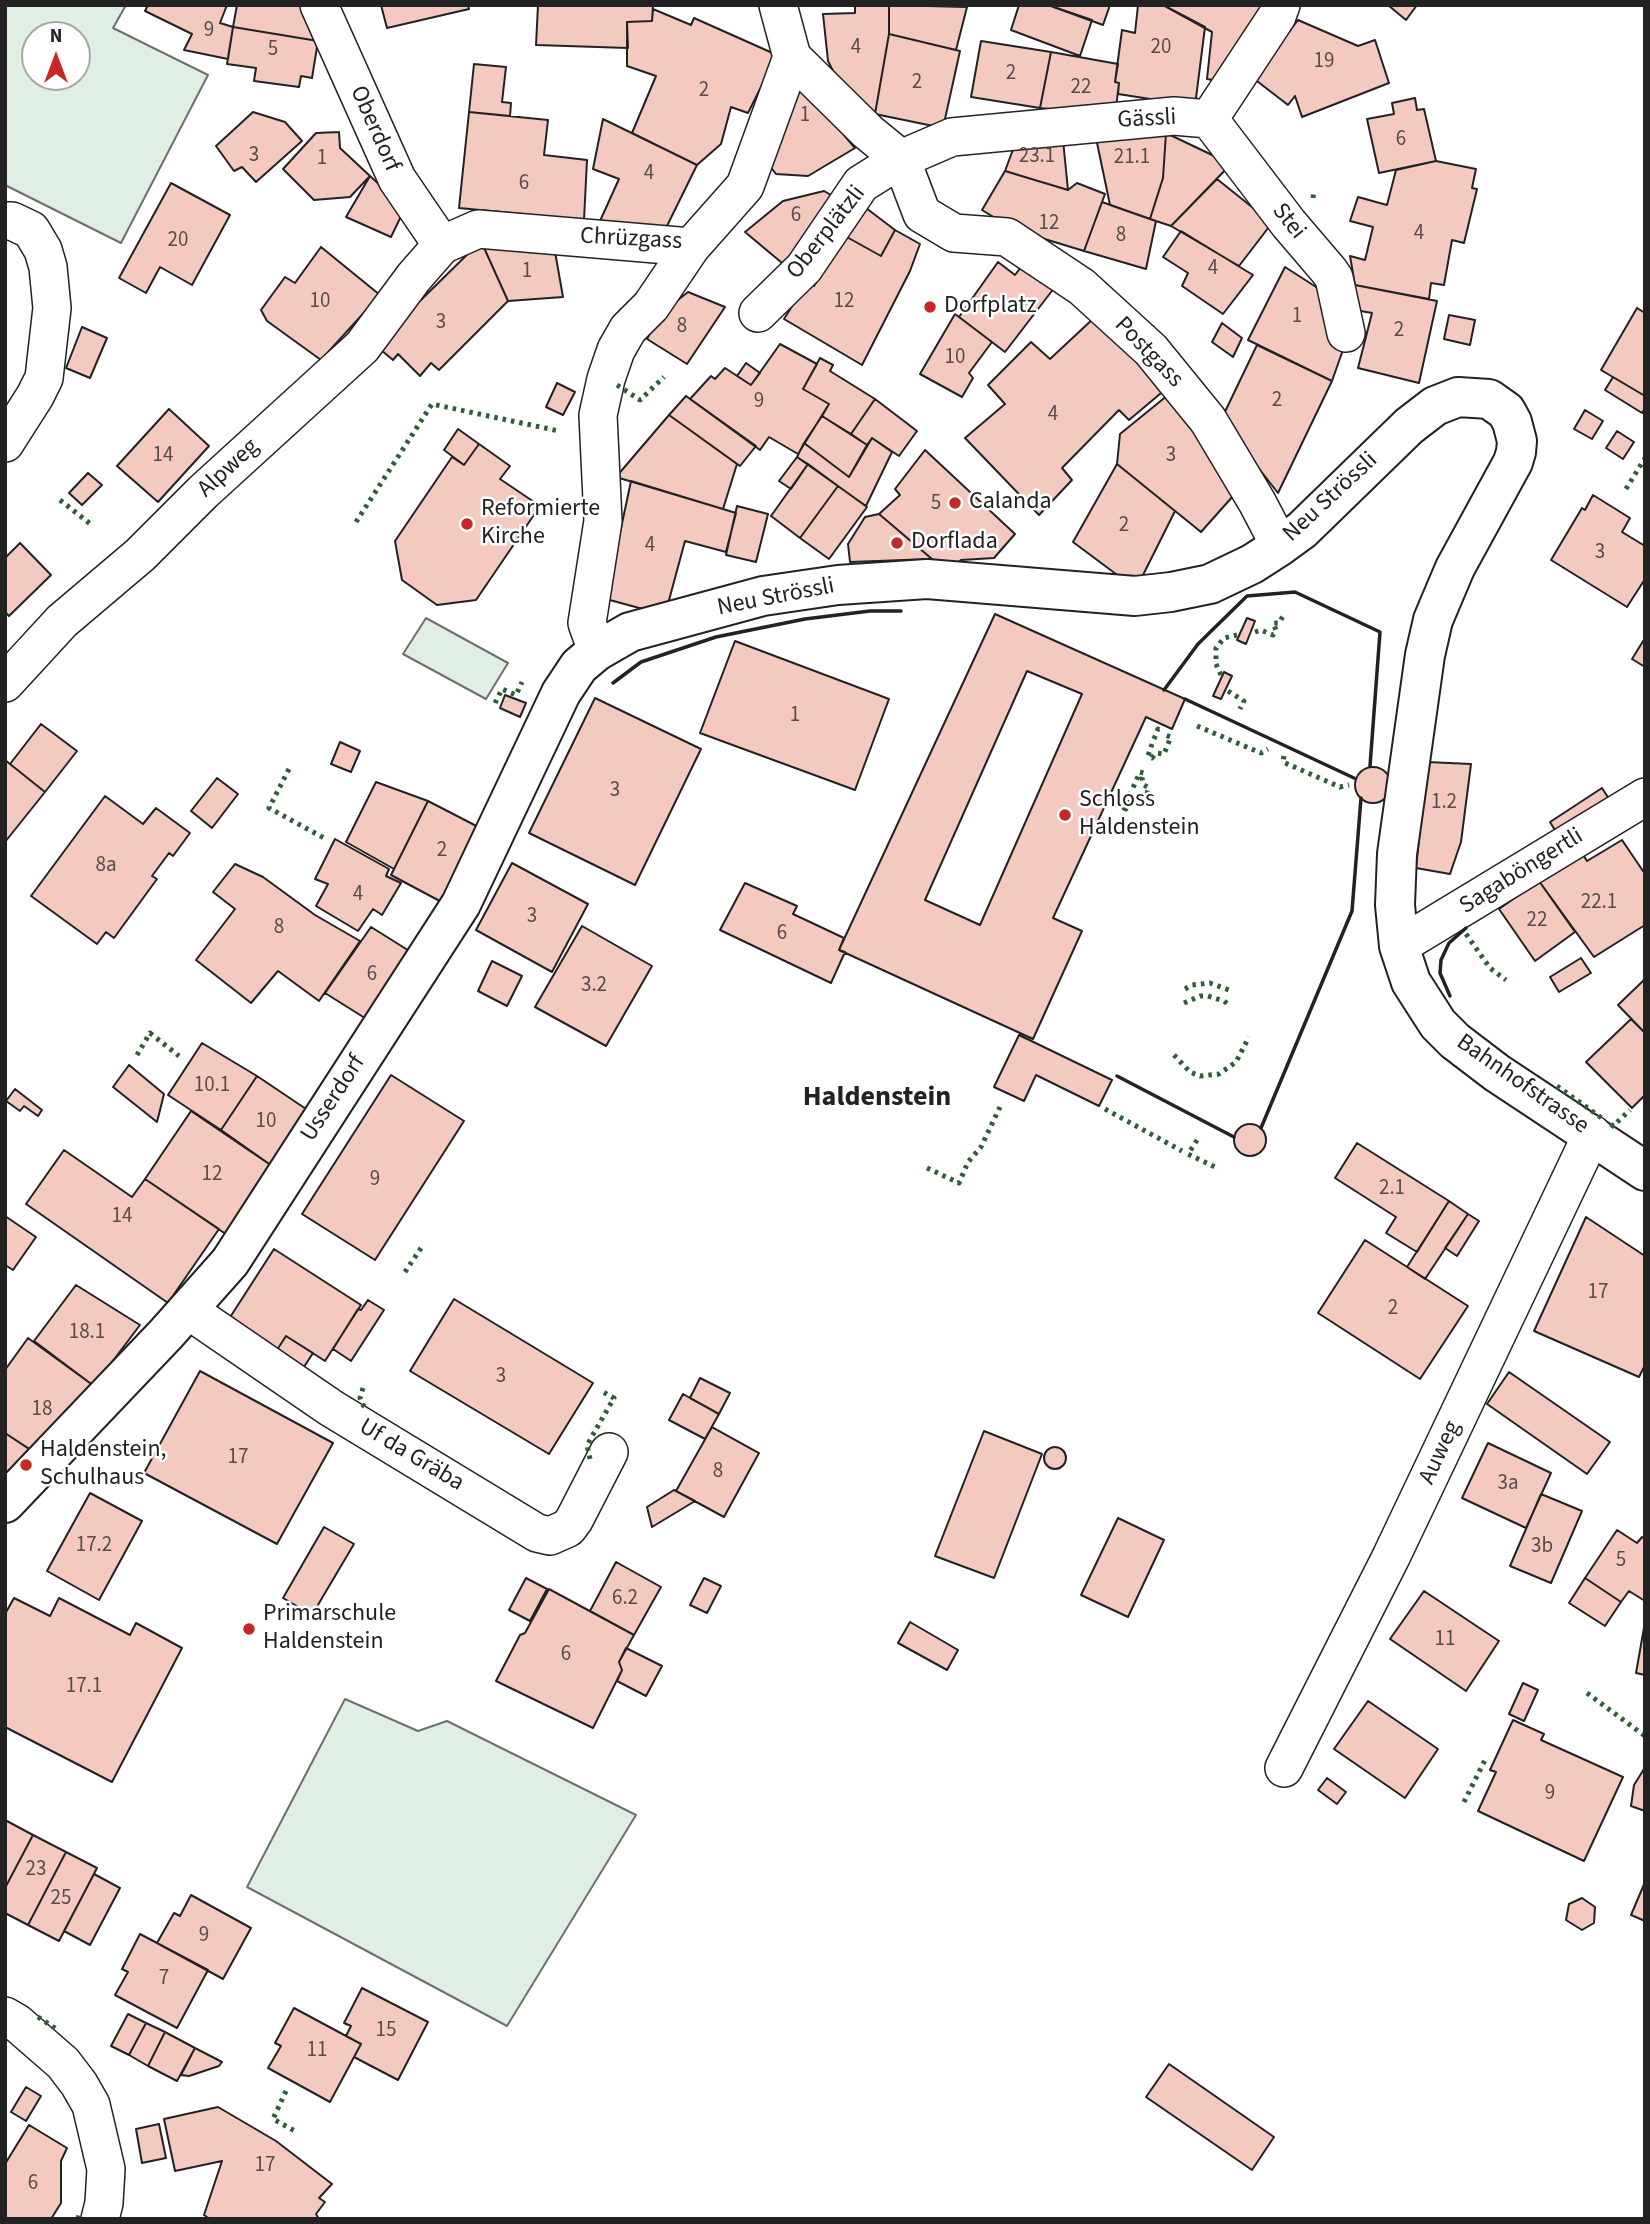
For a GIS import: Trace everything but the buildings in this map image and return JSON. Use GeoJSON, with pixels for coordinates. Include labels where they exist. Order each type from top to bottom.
{"type":"FeatureCollection","features":[{"type":"Feature","properties":{"kind":"street","name":"Oberdorf"},"geometry":{"type":"LineString","coordinates":[[319,5],[397,179],[442,245]]}},
{"type":"Feature","properties":{"kind":"street"},"geometry":{"type":"LineString","coordinates":[[778,5],[792,57],[868,132],[901,159]]}},
{"type":"Feature","properties":{"kind":"street","name":"Gässli"},"geometry":{"type":"LineString","coordinates":[[901,159],[952,137],[1174,116],[1209,119],[1277,16],[1281,5]]}},
{"type":"Feature","properties":{"kind":"street","name":"Chrüzgass"},"geometry":{"type":"LineString","coordinates":[[442,245],[478,229],[691,247],[745,186],[792,57]]}},
{"type":"Feature","properties":{"kind":"street","name":"Stei"},"geometry":{"type":"LineString","coordinates":[[1209,119],[1334,278],[1346,333]]}},
{"type":"Feature","properties":{"kind":"street","name":"Postgass"},"geometry":{"type":"LineString","coordinates":[[901,159],[922,214],[954,233],[1007,237],[1082,287],[1151,350],[1208,420],[1280,546]]}},
{"type":"Feature","properties":{"kind":"street","name":"Oberplätzli"},"geometry":{"type":"LineString","coordinates":[[758,313],[804,268],[862,184],[901,159]]}},
{"type":"Feature","properties":{"kind":"street"},"geometry":{"type":"LineString","coordinates":[[5,221],[12,221],[31,230],[43,250],[48,267],[52,308],[44,378],[5,443]]}},
{"type":"Feature","properties":{"kind":"street","name":"Alpweg"},"geometry":{"type":"LineString","coordinates":[[5,683],[62,621],[140,555],[203,492],[362,347],[414,277],[442,245]]}},
{"type":"Feature","properties":{"kind":"street"},"geometry":{"type":"LineString","coordinates":[[597,650],[587,623],[603,521],[598,415],[606,379],[616,350],[628,329],[651,306],[691,247]]}},
{"type":"Feature","properties":{"kind":"street","name":"Neu Strössli"},"geometry":{"type":"LineString","coordinates":[[597,650],[630,632],[763,596],[838,585],[927,579],[1135,596],[1210,584],[1252,564],[1302,530],[1409,426],[1435,407],[1458,397],[1481,397],[1498,404],[1506,411],[1517,440],[1513,462],[1455,568],[1433,620],[1425,655],[1397,854],[1395,905],[1399,946]]}},
{"type":"Feature","properties":{"kind":"street","name":"Usserdorf"},"geometry":{"type":"LineString","coordinates":[[5,1503],[230,1262],[461,904],[561,693],[579,666],[597,650]]}},
{"type":"Feature","properties":{"kind":"street","name":"Sagaböngertli"},"geometry":{"type":"LineString","coordinates":[[1399,946],[1645,797]]}},
{"type":"Feature","properties":{"kind":"street","name":"Bahnhofstrasse"},"geometry":{"type":"LineString","coordinates":[[1399,946],[1411,982],[1438,1024],[1455,1041],[1497,1073],[1645,1171]]}},
{"type":"Feature","properties":{"kind":"street","name":"Auweg"},"geometry":{"type":"LineString","coordinates":[[1284,1768],[1397,1545],[1591,1134]]}},
{"type":"Feature","properties":{"kind":"street","name":"Uf da Gräba"},"geometry":{"type":"LineString","coordinates":[[188,1310],[331,1408],[537,1533],[550,1536],[568,1528],[609,1452]]}},
{"type":"Feature","properties":{"kind":"street"},"geometry":{"type":"LineString","coordinates":[[5,2016],[17,2023],[63,2063],[91,2105],[106,2169],[100,2219]]}},
{"type":"Feature","properties":{"kind":"green space"},"geometry":{"type":"Polygon","coordinates":[[[5,5],[126,5],[113,28],[208,75],[121,243],[5,185],[5,5]]]}},
{"type":"Feature","properties":{"kind":"green space"},"geometry":{"type":"Polygon","coordinates":[[[426,618],[508,663],[486,699],[403,654],[426,618]]]}},
{"type":"Feature","properties":{"kind":"green space"},"geometry":{"type":"Polygon","coordinates":[[[345,1699],[418,1731],[447,1721],[636,1815],[507,2026],[247,1887],[345,1699]]]}},
{"type":"Feature","properties":{"kind":"hedge"},"geometry":{"type":"LineString","coordinates":[[1313,198],[1314,190]]}},
{"type":"Feature","properties":{"kind":"hedge"},"geometry":{"type":"LineString","coordinates":[[617,385],[640,400],[664,377]]}},
{"type":"Feature","properties":{"kind":"hedge"},"geometry":{"type":"LineString","coordinates":[[356,522],[432,404],[559,431]]}},
{"type":"Feature","properties":{"kind":"hedge"},"geometry":{"type":"LineString","coordinates":[[1626,489],[1645,458]]}},
{"type":"Feature","properties":{"kind":"hedge"},"geometry":{"type":"LineString","coordinates":[[60,500],[93,526]]}},
{"type":"Feature","properties":{"kind":"hedge"},"geometry":{"type":"LineString","coordinates":[[1255,632],[1261,630],[1273,635],[1276,630],[1273,623],[1279,623],[1283,616]]}},
{"type":"Feature","properties":{"kind":"hedge"},"geometry":{"type":"LineString","coordinates":[[1221,675],[1216,664],[1216,648],[1224,638],[1237,635]]}},
{"type":"Feature","properties":{"kind":"hedge"},"geometry":{"type":"LineString","coordinates":[[495,703],[502,689],[516,695],[522,682]]}},
{"type":"Feature","properties":{"kind":"hedge"},"geometry":{"type":"LineString","coordinates":[[1228,691],[1244,701],[1240,709]]}},
{"type":"Feature","properties":{"kind":"hedge"},"geometry":{"type":"LineString","coordinates":[[1197,726],[1261,753],[1268,749]]}},
{"type":"Feature","properties":{"kind":"hedge"},"geometry":{"type":"LineString","coordinates":[[1154,739],[1158,729],[1161,731]]}},
{"type":"Feature","properties":{"kind":"hedge"},"geometry":{"type":"LineString","coordinates":[[1152,744],[1148,756],[1152,758],[1156,753],[1164,754],[1171,737],[1165,735]]}},
{"type":"Feature","properties":{"kind":"hedge"},"geometry":{"type":"LineString","coordinates":[[1284,756],[1283,762],[1340,787],[1349,785]]}},
{"type":"Feature","properties":{"kind":"hedge"},"geometry":{"type":"LineString","coordinates":[[289,769],[269,808],[324,838]]}},
{"type":"Feature","properties":{"kind":"hedge"},"geometry":{"type":"LineString","coordinates":[[1140,772],[1144,773],[1144,785],[1149,788],[1144,801],[1132,799],[1126,809],[1124,808],[1140,772]]}},
{"type":"Feature","properties":{"kind":"hedge"},"geometry":{"type":"LineString","coordinates":[[1466,934],[1490,968],[1506,980]]}},
{"type":"Feature","properties":{"kind":"hedge"},"geometry":{"type":"LineString","coordinates":[[1185,989],[1192,985],[1210,983],[1229,990]]}},
{"type":"Feature","properties":{"kind":"hedge"},"geometry":{"type":"LineString","coordinates":[[1184,1003],[1200,996],[1208,996],[1229,1005]]}},
{"type":"Feature","properties":{"kind":"hedge"},"geometry":{"type":"LineString","coordinates":[[137,1055],[150,1033],[179,1056]]}},
{"type":"Feature","properties":{"kind":"hedge"},"geometry":{"type":"LineString","coordinates":[[1174,1055],[1190,1072],[1200,1076],[1219,1074],[1236,1062],[1249,1037]]}},
{"type":"Feature","properties":{"kind":"hedge"},"geometry":{"type":"LineString","coordinates":[[1557,1086],[1603,1119]]}},
{"type":"Feature","properties":{"kind":"hedge"},"geometry":{"type":"LineString","coordinates":[[927,1168],[959,1183],[968,1162],[981,1147],[1000,1107]]}},
{"type":"Feature","properties":{"kind":"hedge"},"geometry":{"type":"LineString","coordinates":[[1105,1109],[1182,1151]]}},
{"type":"Feature","properties":{"kind":"hedge"},"geometry":{"type":"LineString","coordinates":[[1611,1124],[1613,1126],[1630,1110]]}},
{"type":"Feature","properties":{"kind":"hedge"},"geometry":{"type":"LineString","coordinates":[[1197,1140],[1188,1154],[1219,1169]]}},
{"type":"Feature","properties":{"kind":"hedge"},"geometry":{"type":"LineString","coordinates":[[405,1272],[421,1248]]}},
{"type":"Feature","properties":{"kind":"hedge"},"geometry":{"type":"LineString","coordinates":[[363,1388],[360,1398],[368,1410]]}},
{"type":"Feature","properties":{"kind":"hedge"},"geometry":{"type":"LineString","coordinates":[[590,1459],[587,1445],[614,1398],[603,1392]]}},
{"type":"Feature","properties":{"kind":"hedge"},"geometry":{"type":"LineString","coordinates":[[1587,1693],[1645,1736]]}},
{"type":"Feature","properties":{"kind":"hedge"},"geometry":{"type":"LineString","coordinates":[[1464,1802],[1485,1760]]}},
{"type":"Feature","properties":{"kind":"hedge"},"geometry":{"type":"LineString","coordinates":[[38,2017],[58,2030]]}},
{"type":"Feature","properties":{"kind":"hedge"},"geometry":{"type":"LineString","coordinates":[[286,2091],[273,2119],[295,2131]]}},
{"type":"Feature","properties":{"kind":"hedge"},"geometry":{"type":"LineString","coordinates":[[78,2219],[79,2214]]}},
{"type":"Feature","properties":{"kind":"wall"},"geometry":{"type":"LineString","coordinates":[[1164,690],[1198,644],[1247,596],[1295,592],[1380,632],[1370,766]]}},
{"type":"Feature","properties":{"kind":"wall"},"geometry":{"type":"LineString","coordinates":[[613,683],[641,662],[716,637],[805,619],[870,611],[901,611]]}},
{"type":"Feature","properties":{"kind":"wall"},"geometry":{"type":"LineString","coordinates":[[1185,699],[1354,778]]}},
{"type":"Feature","properties":{"kind":"wall"},"geometry":{"type":"LineString","coordinates":[[1261,1128],[1352,911],[1361,798]]}},
{"type":"Feature","properties":{"kind":"wall"},"geometry":{"type":"LineString","coordinates":[[1450,996],[1440,973],[1441,960],[1449,943],[1466,928]]}},
{"type":"Feature","properties":{"kind":"wall"},"geometry":{"type":"LineString","coordinates":[[1117,1076],[1234,1137]]}},
{"type":"Feature","properties":{"kind":"place","name":"Dorfplatz"},"geometry":{"type":"Point","coordinates":[930,307]}},
{"type":"Feature","properties":{"kind":"place","name":"Calanda"},"geometry":{"type":"Point","coordinates":[955,503]}},
{"type":"Feature","properties":{"kind":"place","name":"Reformierte Kirche"},"geometry":{"type":"Point","coordinates":[467,524]}},
{"type":"Feature","properties":{"kind":"place","name":"Dorflada"},"geometry":{"type":"Point","coordinates":[897,543]}},
{"type":"Feature","properties":{"kind":"place","name":"Schloss Haldenstein"},"geometry":{"type":"Point","coordinates":[1065,815]}},
{"type":"Feature","properties":{"kind":"place","name":"Haldenstein, Schulhaus"},"geometry":{"type":"Point","coordinates":[26,1465]}},
{"type":"Feature","properties":{"kind":"place","name":"Primarschule Haldenstein"},"geometry":{"type":"Point","coordinates":[249,1629]}},
{"type":"Feature","properties":{"kind":"district","name":"Haldenstein"},"geometry":{"type":"Point","coordinates":[877,1099]}}]}
